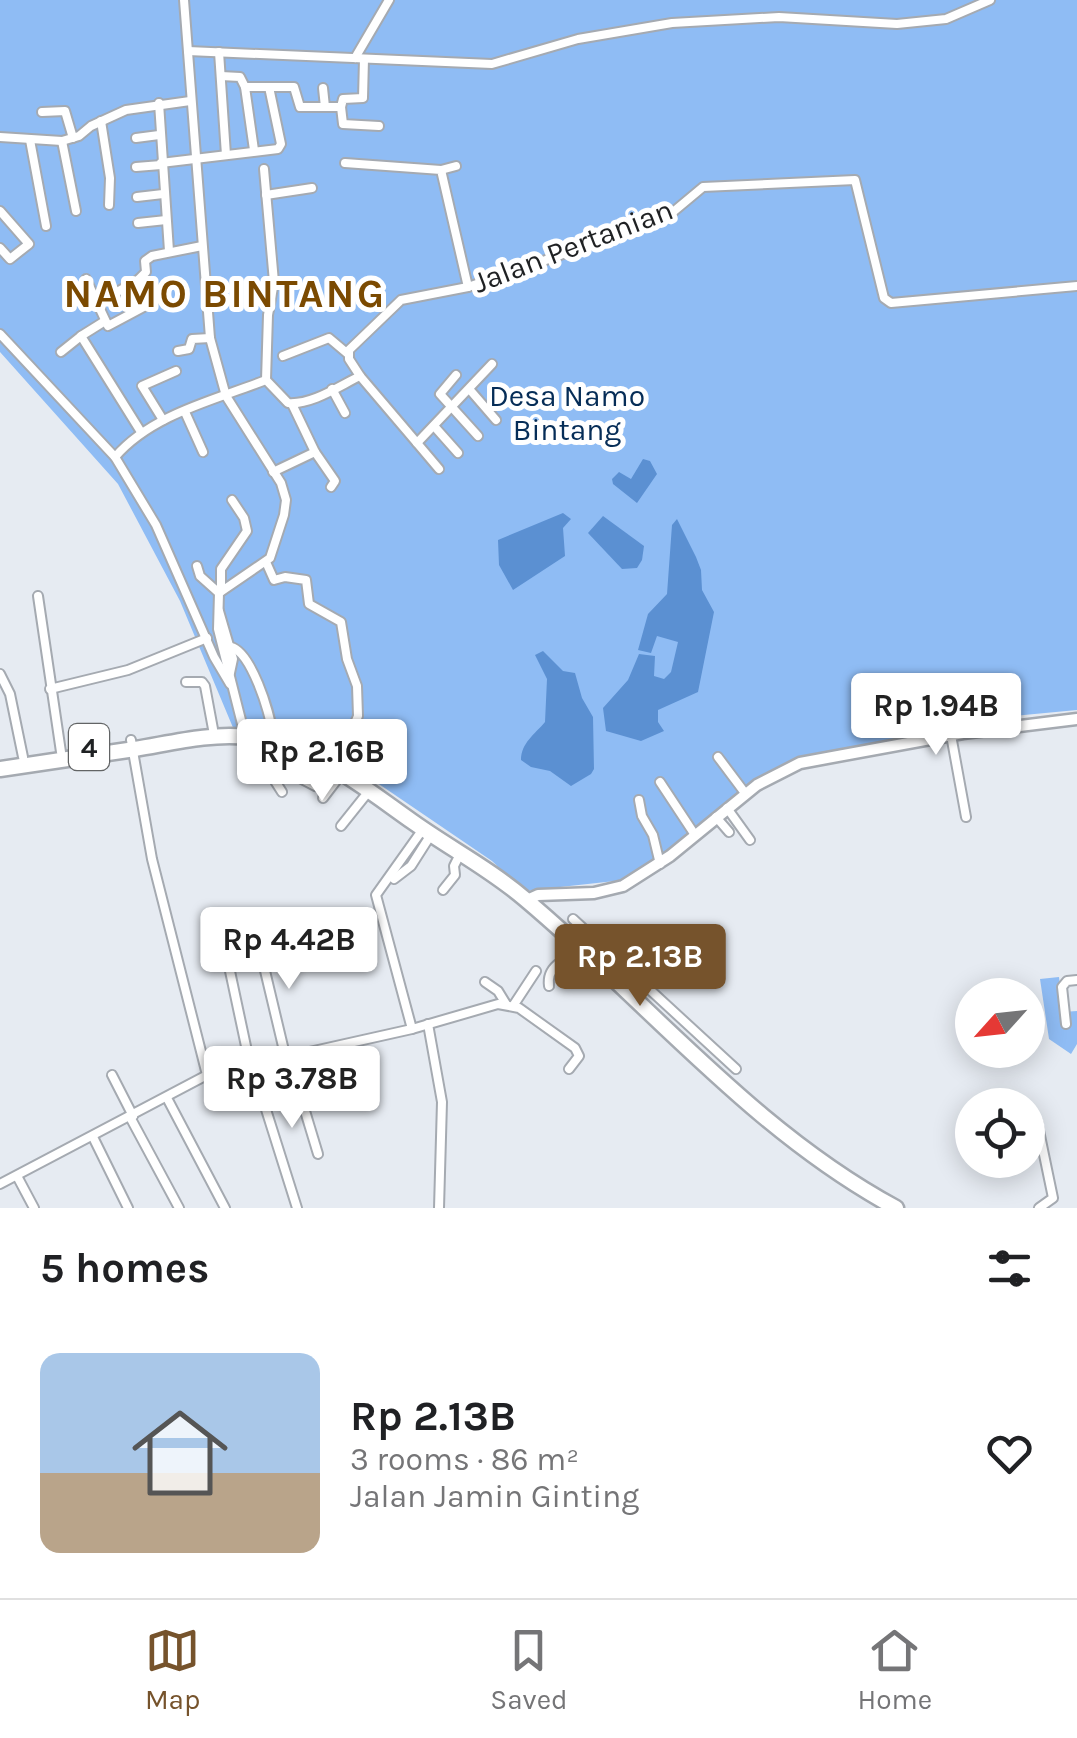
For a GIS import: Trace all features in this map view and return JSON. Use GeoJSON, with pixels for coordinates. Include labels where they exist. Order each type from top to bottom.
{"type":"FeatureCollection","features":[{"type":"Feature","properties":{"kind":"highway","name":"4"},"geometry":{"type":"LineString","coordinates":[[0,765],[213,729],[272,732],[335,766],[429,831]]}},
{"type":"Feature","properties":{"kind":"highway","name":"4"},"geometry":{"type":"LineString","coordinates":[[0,765],[60,752],[245,732],[335,766],[482,864],[583,951],[635,988],[716,1075],[804,1150],[896,1208]]}},
{"type":"Feature","properties":{"kind":"street"},"geometry":{"type":"LineString","coordinates":[[184,0],[210,338],[226,396],[284,491],[285,510],[272,554],[220,592]]}},
{"type":"Feature","properties":{"kind":"street"},"geometry":{"type":"LineString","coordinates":[[379,126],[344,124],[341,107],[343,98],[368,98],[360,59],[389,0]]}},
{"type":"Feature","properties":{"kind":"street"},"geometry":{"type":"LineString","coordinates":[[188,51],[458,64],[504,62],[552,46],[632,29],[748,17],[897,24],[946,20],[990,0]]}},
{"type":"Feature","properties":{"kind":"street"},"geometry":{"type":"LineString","coordinates":[[220,52],[226,155]]}},
{"type":"Feature","properties":{"kind":"street"},"geometry":{"type":"LineString","coordinates":[[221,76],[240,78],[245,87],[254,150]]}},
{"type":"Feature","properties":{"kind":"street"},"geometry":{"type":"LineString","coordinates":[[245,87],[294,87],[300,106],[341,107]]}},
{"type":"Feature","properties":{"kind":"street"},"geometry":{"type":"LineString","coordinates":[[136,167],[276,150],[280,146],[269,88]]}},
{"type":"Feature","properties":{"kind":"street"},"geometry":{"type":"LineString","coordinates":[[324,88],[325,106]]}},
{"type":"Feature","properties":{"kind":"street"},"geometry":{"type":"LineString","coordinates":[[0,137],[62,141],[126,110],[190,101]]}},
{"type":"Feature","properties":{"kind":"street"},"geometry":{"type":"LineString","coordinates":[[159,103],[169,251]]}},
{"type":"Feature","properties":{"kind":"street"},"geometry":{"type":"LineString","coordinates":[[42,112],[65,111],[73,138]]}},
{"type":"Feature","properties":{"kind":"street"},"geometry":{"type":"LineString","coordinates":[[100,121],[110,178],[109,205]]}},
{"type":"Feature","properties":{"kind":"street"},"geometry":{"type":"LineString","coordinates":[[136,138],[160,135]]}},
{"type":"Feature","properties":{"kind":"street"},"geometry":{"type":"LineString","coordinates":[[30,140],[46,226]]}},
{"type":"Feature","properties":{"kind":"street"},"geometry":{"type":"LineString","coordinates":[[62,141],[76,211]]}},
{"type":"Feature","properties":{"kind":"street"},"geometry":{"type":"LineString","coordinates":[[345,164],[442,170],[456,166]]}},
{"type":"Feature","properties":{"kind":"street"},"geometry":{"type":"LineString","coordinates":[[264,169],[274,289],[268,315],[266,380],[292,404],[315,452],[335,482],[331,487]]}},
{"type":"Feature","properties":{"kind":"street"},"geometry":{"type":"LineString","coordinates":[[442,170],[468,287]]}},
{"type":"Feature","properties":{"kind":"street","name":"Jalan Pertanian"},"geometry":{"type":"LineString","coordinates":[[348,354],[401,300],[468,287],[673,212],[703,186],[855,180],[888,302],[1077,286]]}},
{"type":"Feature","properties":{"kind":"street"},"geometry":{"type":"LineString","coordinates":[[263,190],[312,188]]}},
{"type":"Feature","properties":{"kind":"street"},"geometry":{"type":"LineString","coordinates":[[137,197],[163,194]]}},
{"type":"Feature","properties":{"kind":"street"},"geometry":{"type":"LineString","coordinates":[[0,211],[29,244],[10,259],[0,248]]}},
{"type":"Feature","properties":{"kind":"street"},"geometry":{"type":"LineString","coordinates":[[138,223],[166,220]]}},
{"type":"Feature","properties":{"kind":"street"},"geometry":{"type":"LineString","coordinates":[[98,303],[138,280],[146,272],[146,260],[169,251],[202,246]]}},
{"type":"Feature","properties":{"kind":"street"},"geometry":{"type":"LineString","coordinates":[[86,279],[108,326],[152,303],[138,280]]}},
{"type":"Feature","properties":{"kind":"street"},"geometry":{"type":"LineString","coordinates":[[60,352],[104,321]]}},
{"type":"Feature","properties":{"kind":"street"},"geometry":{"type":"LineString","coordinates":[[0,334],[115,457],[156,525],[223,675],[233,688]]}},
{"type":"Feature","properties":{"kind":"street"},"geometry":{"type":"LineString","coordinates":[[81,336],[140,432]]}},
{"type":"Feature","properties":{"kind":"street"},"geometry":{"type":"LineString","coordinates":[[178,351],[189,349],[192,339],[210,338]]}},
{"type":"Feature","properties":{"kind":"street"},"geometry":{"type":"LineString","coordinates":[[283,356],[329,338],[348,354],[360,376],[438,469]]}},
{"type":"Feature","properties":{"kind":"street"},"geometry":{"type":"LineString","coordinates":[[416,444],[492,364]]}},
{"type":"Feature","properties":{"kind":"street"},"geometry":{"type":"LineString","coordinates":[[163,420],[142,386],[176,371]]}},
{"type":"Feature","properties":{"kind":"street"},"geometry":{"type":"LineString","coordinates":[[456,375],[440,393],[478,436]]}},
{"type":"Feature","properties":{"kind":"street"},"geometry":{"type":"LineString","coordinates":[[292,404],[360,376]]}},
{"type":"Feature","properties":{"kind":"street"},"geometry":{"type":"LineString","coordinates":[[115,457],[140,432],[163,420],[266,380]]}},
{"type":"Feature","properties":{"kind":"street"},"geometry":{"type":"LineString","coordinates":[[332,389],[345,413]]}},
{"type":"Feature","properties":{"kind":"street"},"geometry":{"type":"LineString","coordinates":[[470,390],[496,420]]}},
{"type":"Feature","properties":{"kind":"street"},"geometry":{"type":"LineString","coordinates":[[185,412],[204,452]]}},
{"type":"Feature","properties":{"kind":"street"},"geometry":{"type":"LineString","coordinates":[[434,426],[458,453]]}},
{"type":"Feature","properties":{"kind":"street"},"geometry":{"type":"LineString","coordinates":[[273,472],[315,452]]}},
{"type":"Feature","properties":{"kind":"street"},"geometry":{"type":"LineString","coordinates":[[232,500],[248,531],[221,568],[218,629],[245,732],[282,792]]}},
{"type":"Feature","properties":{"kind":"street"},"geometry":{"type":"LineString","coordinates":[[266,562],[274,580],[306,580],[307,601],[341,622],[347,660],[357,686],[356,723],[343,734],[323,798]]}},
{"type":"Feature","properties":{"kind":"street"},"geometry":{"type":"LineString","coordinates":[[197,566],[200,576],[220,592]]}},
{"type":"Feature","properties":{"kind":"street"},"geometry":{"type":"LineString","coordinates":[[38,596],[60,752]]}},
{"type":"Feature","properties":{"kind":"street"},"geometry":{"type":"LineString","coordinates":[[217,607],[234,659],[230,673]]}},
{"type":"Feature","properties":{"kind":"street"},"geometry":{"type":"LineString","coordinates":[[50,688],[122,672],[207,638]]}},
{"type":"Feature","properties":{"kind":"street"},"geometry":{"type":"LineString","coordinates":[[230,646],[243,653],[268,712],[272,732]]}},
{"type":"Feature","properties":{"kind":"street"},"geometry":{"type":"LineString","coordinates":[[0,674],[10,694],[23,758]]}},
{"type":"Feature","properties":{"kind":"street"},"geometry":{"type":"LineString","coordinates":[[186,682],[202,682],[205,686],[213,729]]}},
{"type":"Feature","properties":{"kind":"street"},"geometry":{"type":"LineString","coordinates":[[527,900],[541,894],[606,892],[623,886],[660,864],[745,793],[777,772],[800,763],[951,735],[1077,718]]}},
{"type":"Feature","properties":{"kind":"street"},"geometry":{"type":"LineString","coordinates":[[951,735],[966,817]]}},
{"type":"Feature","properties":{"kind":"street"},"geometry":{"type":"LineString","coordinates":[[131,745],[152,860],[207,1075]]}},
{"type":"Feature","properties":{"kind":"street"},"geometry":{"type":"LineString","coordinates":[[718,756],[745,793]]}},
{"type":"Feature","properties":{"kind":"street"},"geometry":{"type":"LineString","coordinates":[[296,776],[315,786],[335,766]]}},
{"type":"Feature","properties":{"kind":"street"},"geometry":{"type":"LineString","coordinates":[[660,782],[695,835]]}},
{"type":"Feature","properties":{"kind":"street"},"geometry":{"type":"LineString","coordinates":[[341,826],[369,790]]}},
{"type":"Feature","properties":{"kind":"street"},"geometry":{"type":"LineString","coordinates":[[639,800],[660,864]]}},
{"type":"Feature","properties":{"kind":"street"},"geometry":{"type":"LineString","coordinates":[[727,808],[750,840]]}},
{"type":"Feature","properties":{"kind":"street"},"geometry":{"type":"LineString","coordinates":[[716,817],[729,832]]}},
{"type":"Feature","properties":{"kind":"street"},"geometry":{"type":"LineString","coordinates":[[394,878],[409,868],[429,831]]}},
{"type":"Feature","properties":{"kind":"street"},"geometry":{"type":"LineString","coordinates":[[412,1030],[376,895],[429,831]]}},
{"type":"Feature","properties":{"kind":"street"},"geometry":{"type":"LineString","coordinates":[[443,890],[454,875],[460,851]]}},
{"type":"Feature","properties":{"kind":"street"},"geometry":{"type":"LineString","coordinates":[[572,919],[635,988],[736,1069]]}},
{"type":"Feature","properties":{"kind":"street"},"geometry":{"type":"LineString","coordinates":[[256,933],[287,1059],[318,1154]]}},
{"type":"Feature","properties":{"kind":"street"},"geometry":{"type":"LineString","coordinates":[[224,942],[251,1065],[297,1208]]}},
{"type":"Feature","properties":{"kind":"street"},"geometry":{"type":"LineString","coordinates":[[549,986],[548,975],[556,966],[583,951]]}},
{"type":"Feature","properties":{"kind":"street"},"geometry":{"type":"LineString","coordinates":[[0,1184],[207,1075],[510,1005],[536,970]]}},
{"type":"Feature","properties":{"kind":"street"},"geometry":{"type":"LineString","coordinates":[[1066,1024],[1062,987],[1067,981],[1077,980]]}},
{"type":"Feature","properties":{"kind":"street"},"geometry":{"type":"LineString","coordinates":[[486,982],[510,1005],[578,1050],[579,1056],[569,1069]]}},
{"type":"Feature","properties":{"kind":"street"},"geometry":{"type":"LineString","coordinates":[[428,1024],[442,1102],[439,1208]]}},
{"type":"Feature","properties":{"kind":"street"},"geometry":{"type":"LineString","coordinates":[[112,1075],[179,1208]]}},
{"type":"Feature","properties":{"kind":"street"},"geometry":{"type":"LineString","coordinates":[[167,1098],[225,1208]]}},
{"type":"Feature","properties":{"kind":"street"},"geometry":{"type":"LineString","coordinates":[[93,1136],[128,1208]]}},
{"type":"Feature","properties":{"kind":"street"},"geometry":{"type":"LineString","coordinates":[[1039,1208],[1054,1198],[1045,1157]]}},
{"type":"Feature","properties":{"kind":"street"},"geometry":{"type":"LineString","coordinates":[[18,1176],[31,1207]]}},
{"type":"Feature","properties":{"kind":"green space","name":"Desa Namo Bintang"},"geometry":{"type":"Polygon","coordinates":[[[0,0],[1077,0],[1077,710],[1003,717],[953,732],[795,760],[765,774],[676,848],[624,880],[524,891],[492,861],[348,763],[287,731],[246,726],[243,721],[234,730],[180,601],[118,484],[0,352],[0,0]]]}},
{"type":"Feature","properties":{"kind":"green space"},"geometry":{"type":"Polygon","coordinates":[[[1059,977],[1063,1012],[1077,1011],[1077,1044],[1071,1054],[1049,1039],[1045,978],[1059,977]]]}},
{"type":"Feature","properties":{"kind":"shaded area"},"geometry":{"type":"Polygon","coordinates":[[[643,459],[650,461],[657,474],[637,503],[612,479],[619,472],[631,479],[643,459]]]}},
{"type":"Feature","properties":{"kind":"shaded area"},"geometry":{"type":"Polygon","coordinates":[[[563,513],[571,519],[563,528],[565,556],[513,590],[499,565],[498,540],[563,513]]]}},
{"type":"Feature","properties":{"kind":"shaded area"},"geometry":{"type":"Polygon","coordinates":[[[603,516],[644,546],[637,568],[622,569],[588,533],[603,516]]]}},
{"type":"Feature","properties":{"kind":"shaded area"},"geometry":{"type":"Polygon","coordinates":[[[677,519],[696,557],[702,590],[714,612],[698,692],[658,710],[658,722],[664,731],[641,741],[606,731],[603,708],[628,680],[639,654],[655,656],[654,676],[664,679],[671,672],[678,642],[657,636],[651,653],[638,650],[648,614],[667,594],[672,525],[677,519]]]}},
{"type":"Feature","properties":{"kind":"shaded area"},"geometry":{"type":"Polygon","coordinates":[[[543,651],[563,671],[575,673],[593,717],[594,769],[571,786],[550,771],[521,760],[526,744],[545,722],[547,679],[535,655],[543,651]]]}},
{"type":"Feature","properties":{"kind":"district","name":"NAMO BINTANG"},"geometry":{"type":"Point","coordinates":[225,293]}}]}
